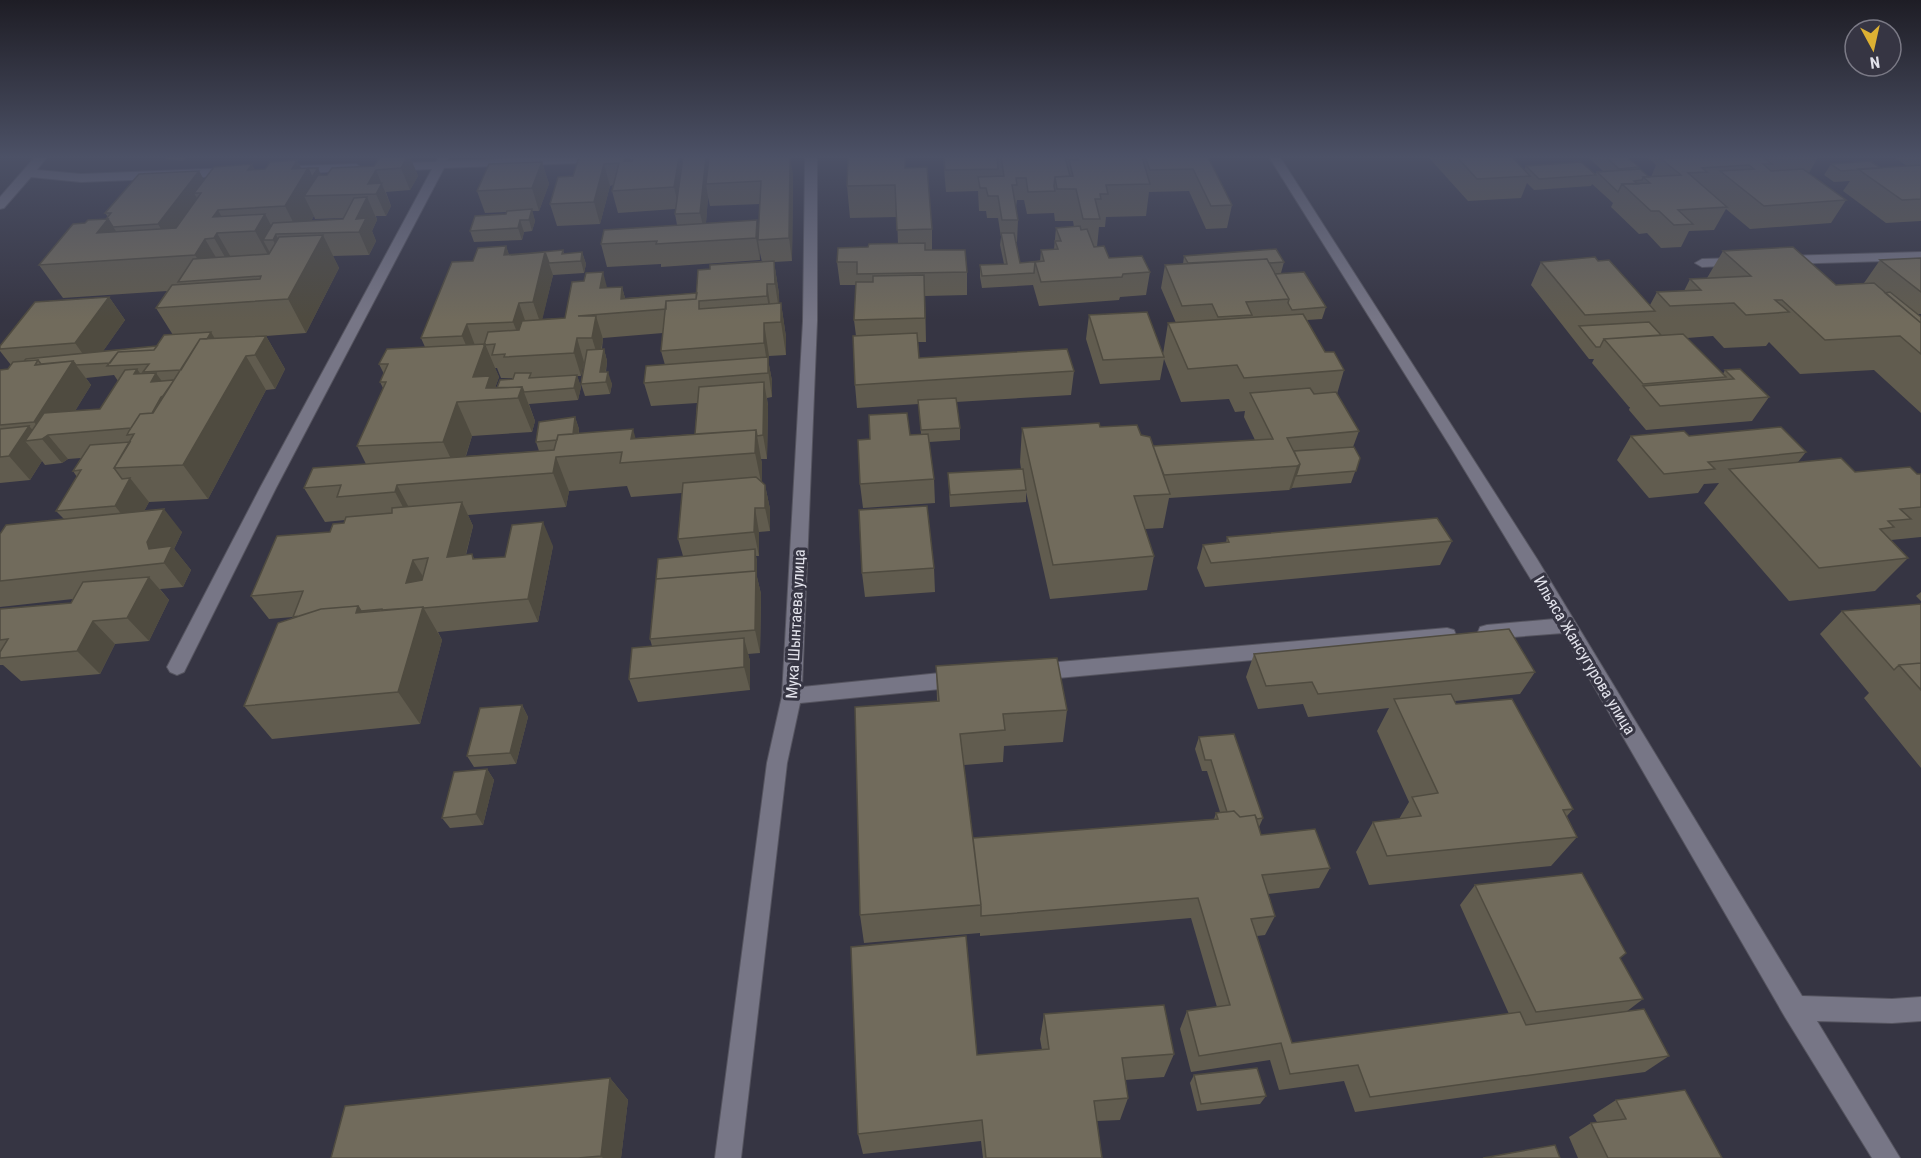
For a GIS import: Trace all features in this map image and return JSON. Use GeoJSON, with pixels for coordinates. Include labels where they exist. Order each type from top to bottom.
{"type":"FeatureCollection","features":[{"type":"Feature","properties":{"kind":"street"},"geometry":{"type":"LineString","coordinates":[[177,667],[268,488],[415,211]]}},
{"type":"Feature","properties":{"kind":"street","name":"Мука Шынтаева улица"},"geometry":{"type":"LineString","coordinates":[[728,1158],[777,763],[792,696],[810,321],[811,211]]}},
{"type":"Feature","properties":{"kind":"street","name":"Ильяса Жансугурова улица"},"geometry":{"type":"LineString","coordinates":[[1308,211],[1419,383],[1568,625],[1794,1008],[1887,1158]]}},
{"type":"Feature","properties":{"kind":"street"},"geometry":{"type":"LineString","coordinates":[[1702,262],[1921,256]]}},
{"type":"Feature","properties":{"kind":"street"},"geometry":{"type":"LineString","coordinates":[[1012,674],[1568,625]]}},
{"type":"Feature","properties":{"kind":"street"},"geometry":{"type":"LineString","coordinates":[[792,696],[976,678]]}},
{"type":"Feature","properties":{"kind":"street"},"geometry":{"type":"LineString","coordinates":[[1794,1008],[1892,1011],[1921,1009]]}},
{"type":"Feature","properties":{"kind":"building"},"geometry":{"type":"Polygon","coordinates":[[[107,211],[168,211],[158,224],[113,227],[106,219],[111,213],[105,213],[107,211]]]}},
{"type":"Feature","properties":{"kind":"building"},"geometry":{"type":"Polygon","coordinates":[[[188,211],[217,211],[213,217],[265,214],[255,231],[217,233],[214,238],[205,239],[195,255],[39,265],[73,224],[85,223],[88,220],[108,219],[97,233],[176,228],[188,211]]]}},
{"type":"Feature","properties":{"kind":"building"},"geometry":{"type":"Polygon","coordinates":[[[347,211],[360,211],[356,219],[366,218],[359,232],[276,234],[273,240],[263,240],[273,223],[343,219],[347,211]]]}},
{"type":"Feature","properties":{"kind":"building"},"geometry":{"type":"Polygon","coordinates":[[[507,211],[531,211],[529,220],[520,220],[518,228],[470,231],[475,216],[506,214],[507,211]]]}},
{"type":"Feature","properties":{"kind":"building"},"geometry":{"type":"Polygon","coordinates":[[[675,211],[700,211],[700,213],[675,214],[675,211]]]}},
{"type":"Feature","properties":{"kind":"building"},"geometry":{"type":"Polygon","coordinates":[[[759,211],[789,211],[789,238],[758,240],[759,211]]]}},
{"type":"Feature","properties":{"kind":"building"},"geometry":{"type":"Polygon","coordinates":[[[896,211],[931,211],[932,229],[897,230],[896,211]]]}},
{"type":"Feature","properties":{"kind":"building"},"geometry":{"type":"Polygon","coordinates":[[[1001,211],[1016,211],[1018,220],[1002,220],[1001,211]]]}},
{"type":"Feature","properties":{"kind":"building"},"geometry":{"type":"Polygon","coordinates":[[[1081,211],[1098,211],[1100,219],[1083,219],[1081,211]]]}},
{"type":"Feature","properties":{"kind":"building"},"geometry":{"type":"Polygon","coordinates":[[[1659,211],[1679,211],[1693,224],[1674,225],[1659,211]]]}},
{"type":"Feature","properties":{"kind":"building"},"geometry":{"type":"Polygon","coordinates":[[[757,220],[756,238],[656,244],[657,241],[601,244],[604,230],[757,220]]]}},
{"type":"Feature","properties":{"kind":"building"},"geometry":{"type":"Polygon","coordinates":[[[1080,226],[1081,230],[1087,229],[1094,247],[1104,246],[1109,258],[1142,256],[1150,272],[1123,274],[1122,277],[1041,282],[1035,262],[1044,261],[1041,250],[1058,249],[1055,241],[1061,241],[1056,228],[1080,226]]]}},
{"type":"Feature","properties":{"kind":"building"},"geometry":{"type":"Polygon","coordinates":[[[1001,233],[1014,233],[1020,263],[1040,261],[1035,262],[1034,273],[982,276],[980,265],[1007,264],[1001,233]]]}},
{"type":"Feature","properties":{"kind":"building"},"geometry":{"type":"Polygon","coordinates":[[[323,235],[288,299],[156,308],[172,285],[260,279],[261,276],[178,282],[193,259],[269,254],[279,237],[323,235]]]}},
{"type":"Feature","properties":{"kind":"building"},"geometry":{"type":"Polygon","coordinates":[[[925,243],[925,250],[965,250],[967,272],[857,274],[857,262],[837,262],[838,248],[868,247],[869,244],[925,243]]]}},
{"type":"Feature","properties":{"kind":"building"},"geometry":{"type":"Polygon","coordinates":[[[506,246],[504,255],[545,252],[533,302],[519,303],[513,322],[467,324],[462,336],[421,338],[452,262],[473,261],[478,248],[506,246]]]}},
{"type":"Feature","properties":{"kind":"building"},"geometry":{"type":"Polygon","coordinates":[[[1793,247],[1836,285],[1874,283],[1921,323],[1921,354],[1900,336],[1825,340],[1782,300],[1775,300],[1789,312],[1746,315],[1734,303],[1670,306],[1657,292],[1701,290],[1690,279],[1751,276],[1723,251],[1793,247]]]}},
{"type":"Feature","properties":{"kind":"building"},"geometry":{"type":"Polygon","coordinates":[[[1276,249],[1284,262],[1269,263],[1267,259],[1188,263],[1184,256],[1276,249]]]}},
{"type":"Feature","properties":{"kind":"building"},"geometry":{"type":"Polygon","coordinates":[[[563,250],[562,254],[582,252],[581,261],[549,263],[545,252],[511,255],[563,250]]]}},
{"type":"Feature","properties":{"kind":"building"},"geometry":{"type":"Polygon","coordinates":[[[1595,257],[1598,261],[1609,260],[1655,311],[1585,315],[1541,262],[1595,257]]]}},
{"type":"Feature","properties":{"kind":"building"},"geometry":{"type":"Polygon","coordinates":[[[1921,258],[1921,292],[1880,260],[1921,258]]]}},
{"type":"Feature","properties":{"kind":"building"},"geometry":{"type":"Polygon","coordinates":[[[1267,259],[1289,299],[1246,302],[1252,315],[1218,317],[1212,304],[1182,306],[1165,265],[1267,259]]]}},
{"type":"Feature","properties":{"kind":"building"},"geometry":{"type":"Polygon","coordinates":[[[774,261],[775,284],[767,284],[767,296],[699,301],[699,309],[781,303],[781,322],[764,323],[764,343],[661,351],[666,301],[696,299],[698,270],[710,269],[710,265],[774,261]]]}},
{"type":"Feature","properties":{"kind":"building"},"geometry":{"type":"Polygon","coordinates":[[[603,272],[600,288],[622,287],[621,299],[697,293],[696,299],[666,301],[666,309],[578,316],[596,316],[592,338],[577,338],[574,353],[504,357],[505,354],[492,355],[495,344],[484,345],[488,332],[519,330],[522,321],[565,318],[572,282],[584,281],[586,273],[603,272]]]}},
{"type":"Feature","properties":{"kind":"building"},"geometry":{"type":"Polygon","coordinates":[[[1304,272],[1326,307],[1292,310],[1288,303],[1289,299],[1275,274],[1304,272]]]}},
{"type":"Feature","properties":{"kind":"building"},"geometry":{"type":"Polygon","coordinates":[[[924,275],[925,318],[854,320],[856,282],[873,282],[873,276],[924,275]]]}},
{"type":"Feature","properties":{"kind":"building"},"geometry":{"type":"Polygon","coordinates":[[[1890,292],[1921,317],[1921,323],[1885,293],[1890,292]]]}},
{"type":"Feature","properties":{"kind":"building"},"geometry":{"type":"Polygon","coordinates":[[[109,297],[75,343],[0,349],[35,302],[109,297]]]}},
{"type":"Feature","properties":{"kind":"building"},"geometry":{"type":"Polygon","coordinates":[[[1147,312],[1164,357],[1103,360],[1089,315],[1147,312]]]}},
{"type":"Feature","properties":{"kind":"building"},"geometry":{"type":"Polygon","coordinates":[[[1303,314],[1325,352],[1334,352],[1344,370],[1244,378],[1237,365],[1188,369],[1168,323],[1303,314]]]}},
{"type":"Feature","properties":{"kind":"building"},"geometry":{"type":"Polygon","coordinates":[[[1649,322],[1661,335],[1604,339],[1600,347],[1596,347],[1579,326],[1649,322]]]}},
{"type":"Feature","properties":{"kind":"building"},"geometry":{"type":"Polygon","coordinates":[[[211,332],[207,339],[200,339],[181,370],[143,372],[149,364],[107,366],[118,352],[154,350],[164,335],[211,332]]]}},
{"type":"Feature","properties":{"kind":"building"},"geometry":{"type":"Polygon","coordinates":[[[917,333],[919,358],[1067,349],[1074,371],[855,385],[853,336],[917,333]]]}},
{"type":"Feature","properties":{"kind":"building"},"geometry":{"type":"Polygon","coordinates":[[[1683,334],[1726,377],[1643,384],[1604,339],[1683,334]]]}},
{"type":"Feature","properties":{"kind":"building"},"geometry":{"type":"Polygon","coordinates":[[[266,336],[255,355],[246,356],[183,465],[114,468],[134,434],[127,435],[140,414],[153,413],[200,339],[266,336]]]}},
{"type":"Feature","properties":{"kind":"building"},"geometry":{"type":"Polygon","coordinates":[[[485,344],[473,377],[490,376],[486,388],[522,387],[518,398],[457,402],[443,442],[357,446],[386,382],[380,382],[388,364],[379,364],[387,349],[485,344]]]}},
{"type":"Feature","properties":{"kind":"building"},"geometry":{"type":"Polygon","coordinates":[[[157,346],[154,350],[118,352],[110,363],[76,365],[73,361],[41,364],[38,360],[24,361],[26,359],[157,346]]]}},
{"type":"Feature","properties":{"kind":"building"},"geometry":{"type":"Polygon","coordinates":[[[604,349],[600,372],[608,372],[606,382],[581,384],[587,350],[604,349]]]}},
{"type":"Feature","properties":{"kind":"building"},"geometry":{"type":"Polygon","coordinates":[[[768,357],[768,373],[644,383],[646,366],[768,357]]]}},
{"type":"Feature","properties":{"kind":"building"},"geometry":{"type":"Polygon","coordinates":[[[38,360],[35,365],[73,361],[34,422],[0,425],[0,370],[8,369],[13,362],[38,360]]]}},
{"type":"Feature","properties":{"kind":"building"},"geometry":{"type":"Polygon","coordinates":[[[137,369],[134,374],[156,373],[151,382],[174,380],[152,413],[140,414],[131,428],[48,435],[42,439],[25,441],[44,413],[100,409],[125,370],[137,369]]]}},
{"type":"Feature","properties":{"kind":"building"},"geometry":{"type":"Polygon","coordinates":[[[1740,369],[1769,397],[1660,406],[1643,386],[1734,379],[1725,370],[1740,369]]]}},
{"type":"Feature","properties":{"kind":"building"},"geometry":{"type":"Polygon","coordinates":[[[515,373],[531,373],[529,378],[577,375],[574,388],[524,392],[522,387],[497,388],[500,380],[513,379],[515,373]]]}},
{"type":"Feature","properties":{"kind":"building"},"geometry":{"type":"Polygon","coordinates":[[[764,382],[763,435],[757,436],[756,430],[695,434],[699,387],[764,382]]]}},
{"type":"Feature","properties":{"kind":"building"},"geometry":{"type":"Polygon","coordinates":[[[1310,388],[1314,394],[1336,392],[1359,431],[1287,438],[1300,464],[1297,466],[1164,475],[1153,446],[1273,439],[1250,393],[1310,388]]]}},
{"type":"Feature","properties":{"kind":"building"},"geometry":{"type":"Polygon","coordinates":[[[956,398],[960,428],[921,430],[918,400],[956,398]]]}},
{"type":"Feature","properties":{"kind":"building"},"geometry":{"type":"Polygon","coordinates":[[[907,413],[910,435],[928,434],[934,479],[860,484],[858,440],[870,439],[869,415],[907,413]]]}},
{"type":"Feature","properties":{"kind":"building"},"geometry":{"type":"Polygon","coordinates":[[[575,417],[573,434],[558,435],[557,440],[536,442],[539,422],[575,417]]]}},
{"type":"Feature","properties":{"kind":"building"},"geometry":{"type":"Polygon","coordinates":[[[1099,423],[1100,427],[1137,425],[1141,435],[1150,437],[1170,494],[1134,496],[1154,556],[1053,565],[1022,428],[1099,423]]]}},
{"type":"Feature","properties":{"kind":"building"},"geometry":{"type":"Polygon","coordinates":[[[29,426],[9,456],[0,457],[0,429],[29,426]]]}},
{"type":"Feature","properties":{"kind":"building"},"geometry":{"type":"Polygon","coordinates":[[[1781,427],[1806,452],[1708,462],[1715,469],[1664,474],[1631,436],[1684,431],[1689,436],[1781,427]]]}},
{"type":"Feature","properties":{"kind":"building"},"geometry":{"type":"Polygon","coordinates":[[[633,429],[631,439],[756,430],[755,453],[620,463],[622,452],[556,457],[553,473],[397,485],[395,492],[337,497],[341,485],[304,488],[313,468],[554,450],[558,435],[633,429]]]}},
{"type":"Feature","properties":{"kind":"building"},"geometry":{"type":"Polygon","coordinates":[[[130,442],[114,468],[122,479],[130,478],[115,506],[56,511],[81,470],[73,471],[90,445],[130,442]]]}},
{"type":"Feature","properties":{"kind":"building"},"geometry":{"type":"Polygon","coordinates":[[[1354,447],[1360,458],[1356,471],[1296,476],[1300,464],[1294,451],[1354,447]]]}},
{"type":"Feature","properties":{"kind":"building"},"geometry":{"type":"Polygon","coordinates":[[[1841,458],[1855,472],[1910,467],[1917,474],[1921,474],[1921,507],[1900,509],[1911,519],[1888,521],[1894,527],[1880,529],[1908,558],[1819,568],[1729,469],[1841,458]]]}},
{"type":"Feature","properties":{"kind":"building"},"geometry":{"type":"Polygon","coordinates":[[[1023,469],[1026,490],[950,495],[948,473],[1023,469]]]}},
{"type":"Feature","properties":{"kind":"building"},"geometry":{"type":"Polygon","coordinates":[[[756,477],[765,485],[765,508],[755,508],[754,532],[678,539],[683,483],[756,477]]]}},
{"type":"Feature","properties":{"kind":"building"},"geometry":{"type":"Polygon","coordinates":[[[462,502],[447,557],[472,554],[473,559],[505,557],[512,525],[543,522],[528,599],[361,611],[358,606],[321,609],[293,617],[303,591],[251,596],[277,536],[330,532],[333,524],[344,523],[346,517],[392,513],[392,508],[462,502]],[[428,558],[413,560],[406,583],[422,580],[428,558]]]}},
{"type":"Feature","properties":{"kind":"building"},"geometry":{"type":"Polygon","coordinates":[[[927,506],[934,568],[862,573],[859,510],[927,506]]]}},
{"type":"Feature","properties":{"kind":"building"},"geometry":{"type":"Polygon","coordinates":[[[164,509],[147,542],[149,549],[172,546],[164,563],[0,581],[0,534],[6,525],[164,509]]]}},
{"type":"Feature","properties":{"kind":"building"},"geometry":{"type":"Polygon","coordinates":[[[1437,518],[1452,541],[1211,563],[1203,545],[1229,542],[1227,537],[1437,518]]]}},
{"type":"Feature","properties":{"kind":"building"},"geometry":{"type":"Polygon","coordinates":[[[755,549],[755,571],[656,579],[658,559],[755,549]]]}},
{"type":"Feature","properties":{"kind":"building"},"geometry":{"type":"Polygon","coordinates":[[[756,571],[755,630],[650,639],[656,579],[756,571]]]}},
{"type":"Feature","properties":{"kind":"building"},"geometry":{"type":"Polygon","coordinates":[[[149,577],[127,618],[93,621],[77,651],[0,658],[0,652],[8,639],[0,640],[0,609],[71,603],[83,582],[149,577]]]}},
{"type":"Feature","properties":{"kind":"building"},"geometry":{"type":"Polygon","coordinates":[[[1921,604],[1921,663],[1899,665],[1894,670],[1842,611],[1921,604]]]}},
{"type":"Feature","properties":{"kind":"building"},"geometry":{"type":"Polygon","coordinates":[[[358,606],[356,613],[423,607],[398,692],[244,706],[278,623],[321,609],[358,606]]]}},
{"type":"Feature","properties":{"kind":"building"},"geometry":{"type":"Polygon","coordinates":[[[1509,629],[1535,672],[1318,694],[1312,682],[1266,686],[1254,654],[1509,629]]]}},
{"type":"Feature","properties":{"kind":"building"},"geometry":{"type":"Polygon","coordinates":[[[744,638],[744,667],[629,679],[632,648],[744,638]]]}},
{"type":"Feature","properties":{"kind":"building"},"geometry":{"type":"Polygon","coordinates":[[[1057,658],[1067,710],[1003,714],[1005,730],[960,734],[981,905],[860,915],[855,707],[939,701],[936,666],[1057,658]]]}},
{"type":"Feature","properties":{"kind":"building"},"geometry":{"type":"Polygon","coordinates":[[[1921,663],[1921,690],[1899,665],[1921,663]]]}},
{"type":"Feature","properties":{"kind":"building"},"geometry":{"type":"Polygon","coordinates":[[[1451,694],[1456,704],[1512,699],[1573,809],[1563,810],[1577,837],[1387,856],[1373,822],[1421,816],[1412,797],[1438,793],[1394,699],[1451,694]]]}},
{"type":"Feature","properties":{"kind":"building"},"geometry":{"type":"Polygon","coordinates":[[[522,705],[510,753],[467,756],[480,708],[522,705]]]}},
{"type":"Feature","properties":{"kind":"building"},"geometry":{"type":"Polygon","coordinates":[[[1234,734],[1263,818],[1257,819],[1255,815],[1240,817],[1234,811],[1227,812],[1211,760],[1205,760],[1199,737],[1234,734]]]}},
{"type":"Feature","properties":{"kind":"building"},"geometry":{"type":"Polygon","coordinates":[[[487,769],[476,814],[442,818],[454,772],[487,769]]]}},
{"type":"Feature","properties":{"kind":"building"},"geometry":{"type":"Polygon","coordinates":[[[1234,811],[1240,817],[1255,815],[1261,835],[1315,829],[1330,868],[1262,875],[1275,916],[1251,919],[1292,1043],[1520,1012],[1526,1025],[1644,1009],[1669,1056],[1370,1097],[1358,1065],[1290,1074],[1281,1043],[1199,1056],[1187,1011],[1230,1005],[1198,898],[981,916],[973,838],[1218,819],[1216,813],[1234,811]]]}},
{"type":"Feature","properties":{"kind":"building"},"geometry":{"type":"Polygon","coordinates":[[[1582,873],[1626,953],[1620,958],[1643,999],[1536,1012],[1475,885],[1582,873]]]}},
{"type":"Feature","properties":{"kind":"building"},"geometry":{"type":"Polygon","coordinates":[[[966,936],[977,1055],[1049,1049],[1044,1014],[1164,1005],[1174,1054],[1122,1058],[1128,1098],[1094,1101],[1102,1158],[986,1158],[982,1120],[858,1134],[851,947],[966,936]]]}},
{"type":"Feature","properties":{"kind":"building"},"geometry":{"type":"Polygon","coordinates":[[[1257,1068],[1266,1096],[1201,1104],[1194,1075],[1257,1068]]]}},
{"type":"Feature","properties":{"kind":"building"},"geometry":{"type":"Polygon","coordinates":[[[610,1078],[601,1156],[578,1158],[331,1158],[345,1106],[610,1078]]]}},
{"type":"Feature","properties":{"kind":"building"},"geometry":{"type":"Polygon","coordinates":[[[1685,1090],[1722,1158],[1608,1158],[1591,1123],[1626,1119],[1616,1100],[1685,1090]]]}},
{"type":"Feature","properties":{"kind":"building"},"geometry":{"type":"Polygon","coordinates":[[[1555,1145],[1560,1158],[1483,1158],[1555,1145]]]}}]}
